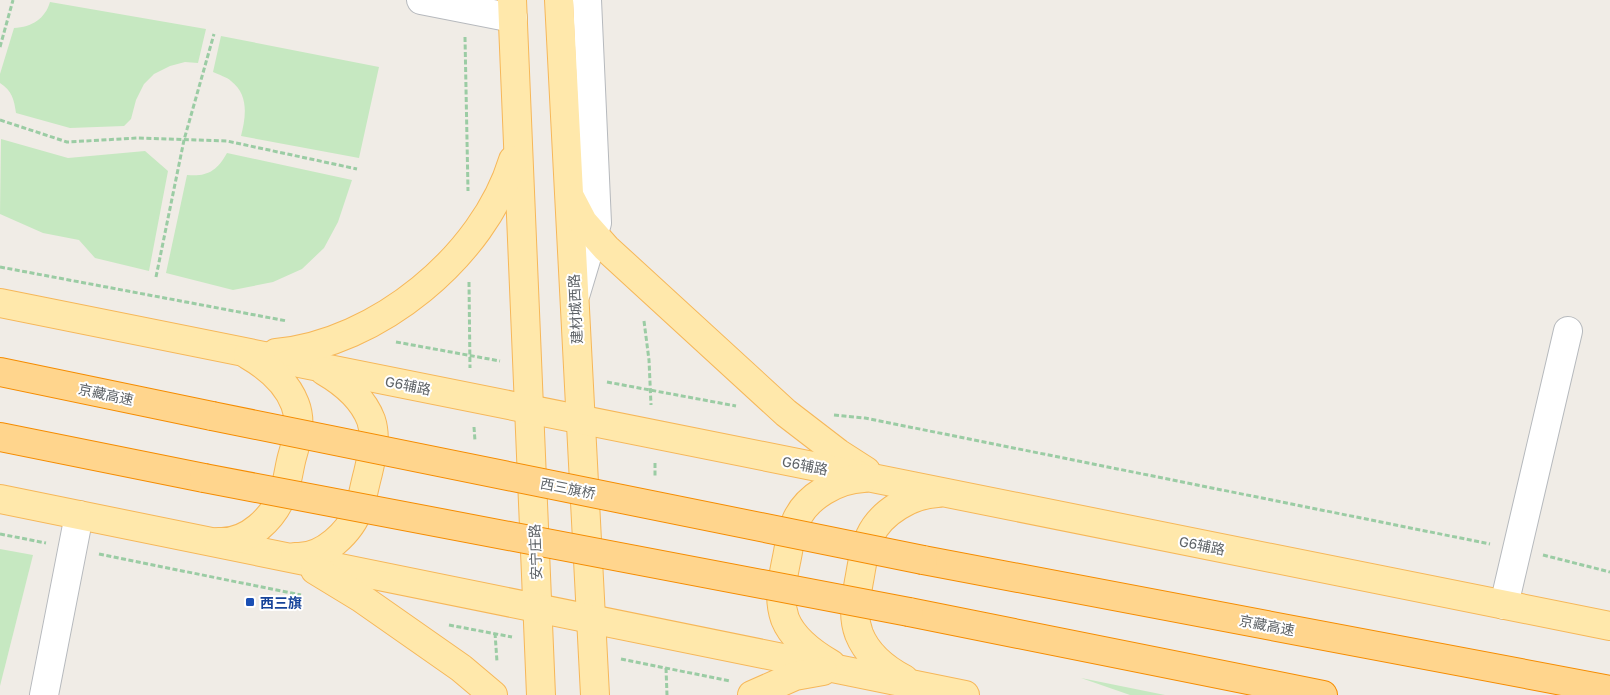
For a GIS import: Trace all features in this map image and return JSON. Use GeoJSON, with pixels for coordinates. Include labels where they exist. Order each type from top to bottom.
{"type":"FeatureCollection","features":[{"type":"Feature","properties":{"kind":"highway","name":"京藏高速"},"geometry":{"type":"LineString","coordinates":[[0,372],[212,416]]}},
{"type":"Feature","properties":{"kind":"highway","name":"西三旗桥"},"geometry":{"type":"LineString","coordinates":[[212,416],[923,560]]}},
{"type":"Feature","properties":{"kind":"highway"},"geometry":{"type":"LineString","coordinates":[[0,437],[204,478],[909,612],[1323,695]]}},
{"type":"Feature","properties":{"kind":"highway","name":"京藏高速"},"geometry":{"type":"LineString","coordinates":[[923,560],[1610,690]]}},
{"type":"Feature","properties":{"kind":"main road","name":"建材城西路"},"geometry":{"type":"LineString","coordinates":[[559,0],[591,619]]}},
{"type":"Feature","properties":{"kind":"main road"},"geometry":{"type":"LineString","coordinates":[[512,9],[529,409]]}},
{"type":"Feature","properties":{"kind":"main road"},"geometry":{"type":"LineString","coordinates":[[232,350],[258,353],[291,351],[332,339],[384,316],[420,291],[446,267],[469,241],[490,210],[504,185],[514,158],[517,129]]}},
{"type":"Feature","properties":{"kind":"main road"},"geometry":{"type":"LineString","coordinates":[[568,188],[575,210],[786,413],[811,434],[867,471],[907,485]]}},
{"type":"Feature","properties":{"kind":"main road","name":"G6辅路"},"geometry":{"type":"LineString","coordinates":[[0,303],[1610,626]]}},
{"type":"Feature","properties":{"kind":"main road"},"geometry":{"type":"LineString","coordinates":[[206,541],[224,542],[242,538],[250,534],[266,520],[284,491],[298,436],[298,414],[295,404],[285,388],[274,374],[260,363],[247,354],[232,350]]}},
{"type":"Feature","properties":{"kind":"main road"},"geometry":{"type":"LineString","coordinates":[[281,556],[309,557],[326,549],[340,535],[359,507],[373,451],[374,440],[371,420],[361,403],[336,378],[323,370],[308,365]]}},
{"type":"Feature","properties":{"kind":"main road","name":"安宁庄路"},"geometry":{"type":"LineString","coordinates":[[529,409],[540,695]]}},
{"type":"Feature","properties":{"kind":"main road"},"geometry":{"type":"LineString","coordinates":[[850,672],[823,660],[798,639],[786,619],[780,600],[781,590],[792,530],[796,519],[804,508],[820,493],[845,481],[860,478],[875,479]]}},
{"type":"Feature","properties":{"kind":"main road"},"geometry":{"type":"LineString","coordinates":[[924,687],[897,675],[883,665],[867,648],[856,624],[855,605],[866,545],[870,534],[878,524],[886,515],[911,500],[934,493],[950,494]]}},
{"type":"Feature","properties":{"kind":"main road"},"geometry":{"type":"LineString","coordinates":[[0,499],[965,695]]}},
{"type":"Feature","properties":{"kind":"main road"},"geometry":{"type":"LineString","coordinates":[[281,556],[310,567],[346,588],[461,668],[493,695]]}},
{"type":"Feature","properties":{"kind":"main road"},"geometry":{"type":"LineString","coordinates":[[591,619],[595,695]]}},
{"type":"Feature","properties":{"kind":"main road"},"geometry":{"type":"LineString","coordinates":[[752,695],[780,682],[812,672],[838,670],[850,672]]}},
{"type":"Feature","properties":{"kind":"street"},"geometry":{"type":"LineString","coordinates":[[421,0],[465,8],[512,9]]}},
{"type":"Feature","properties":{"kind":"street"},"geometry":{"type":"LineString","coordinates":[[575,309],[578,283],[601,235],[587,0]]}},
{"type":"Feature","properties":{"kind":"street"},"geometry":{"type":"LineString","coordinates":[[1504,605],[1568,331]]}},
{"type":"Feature","properties":{"kind":"street"},"geometry":{"type":"LineString","coordinates":[[44,695],[79,515]]}},
{"type":"Feature","properties":{"kind":"path"},"geometry":{"type":"LineString","coordinates":[[0,47],[13,0]]}},
{"type":"Feature","properties":{"kind":"path"},"geometry":{"type":"LineString","coordinates":[[465,8],[468,192]]}},
{"type":"Feature","properties":{"kind":"path"},"geometry":{"type":"LineString","coordinates":[[156,277],[184,140],[214,34]]}},
{"type":"Feature","properties":{"kind":"path"},"geometry":{"type":"LineString","coordinates":[[0,120],[67,142],[138,138],[227,141],[357,169]]}},
{"type":"Feature","properties":{"kind":"path"},"geometry":{"type":"LineString","coordinates":[[469,241],[470,314]]}},
{"type":"Feature","properties":{"kind":"path"},"geometry":{"type":"LineString","coordinates":[[0,267],[291,322]]}},
{"type":"Feature","properties":{"kind":"path"},"geometry":{"type":"LineString","coordinates":[[396,341],[414,345]]}},
{"type":"Feature","properties":{"kind":"path"},"geometry":{"type":"LineString","coordinates":[[701,399],[737,406]]}},
{"type":"Feature","properties":{"kind":"path"},"geometry":{"type":"LineString","coordinates":[[830,414],[875,420],[1517,549],[1610,572]]}},
{"type":"Feature","properties":{"kind":"path"},"geometry":{"type":"LineString","coordinates":[[0,534],[310,597]]}},
{"type":"Feature","properties":{"kind":"green space"},"geometry":{"type":"Polygon","coordinates":[[[50,2],[206,29],[198,63],[185,62],[170,66],[154,74],[144,84],[136,100],[131,119],[124,126],[70,128],[16,113],[12,96],[0,83],[0,74],[14,28],[27,26],[37,21],[45,13],[50,2]]]}},
{"type":"Feature","properties":{"kind":"green space"},"geometry":{"type":"Polygon","coordinates":[[[221,36],[379,67],[359,158],[241,136],[245,106],[241,93],[225,77],[213,72],[221,36]]]}},
{"type":"Feature","properties":{"kind":"green space"},"geometry":{"type":"Polygon","coordinates":[[[1,139],[68,158],[145,151],[168,171],[149,271],[95,258],[79,240],[43,233],[0,214],[1,139]]]}},
{"type":"Feature","properties":{"kind":"green space"},"geometry":{"type":"Polygon","coordinates":[[[227,153],[352,180],[338,222],[324,248],[302,269],[273,282],[233,290],[166,273],[187,175],[200,175],[211,172],[227,153]]]}},
{"type":"Feature","properties":{"kind":"green space"},"geometry":{"type":"Polygon","coordinates":[[[0,549],[33,555],[0,686],[0,549]]]}},
{"type":"Feature","properties":{"kind":"green space"},"geometry":{"type":"Polygon","coordinates":[[[1081,678],[1165,695],[1130,695],[1081,678]]]}},
{"type":"Feature","properties":{"kind":"place","name":"西三旗"},"geometry":{"type":"Point","coordinates":[250,602]}}]}
